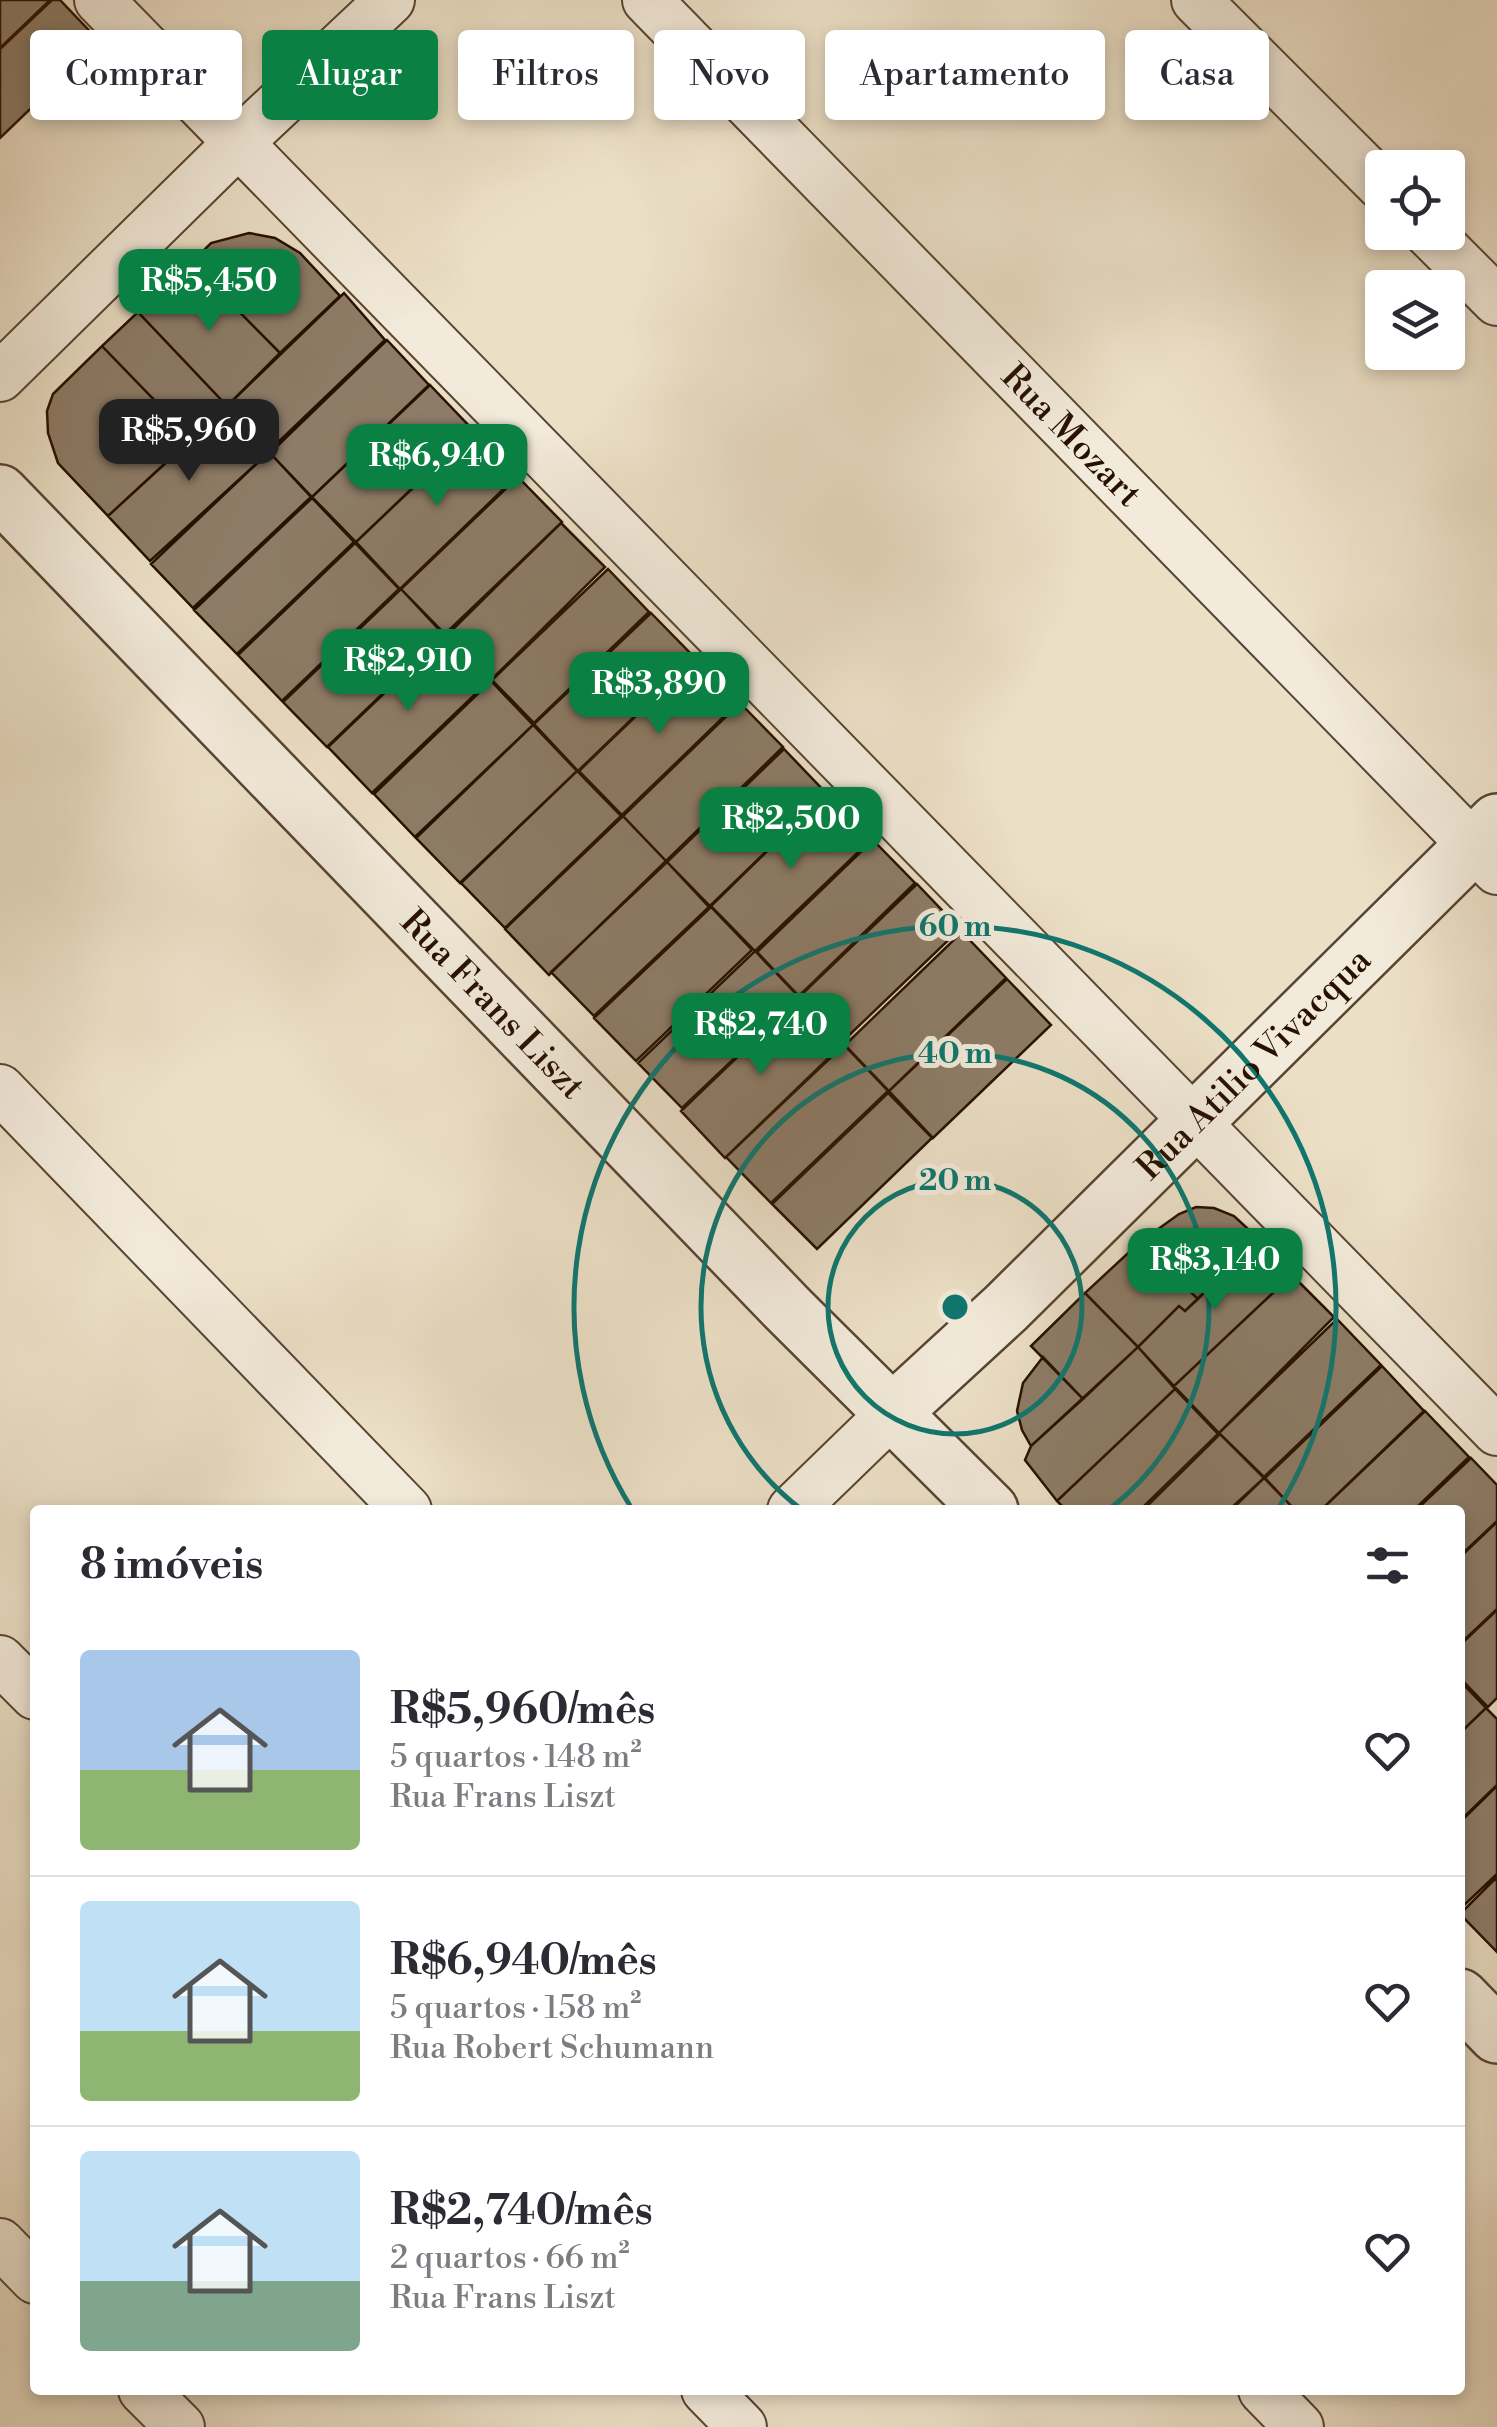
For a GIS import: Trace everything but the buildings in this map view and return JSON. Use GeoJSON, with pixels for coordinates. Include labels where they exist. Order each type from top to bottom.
{"type":"FeatureCollection","features":[{"type":"Feature","properties":{"kind":"street"},"geometry":{"type":"LineString","coordinates":[[99,0],[1497,1431]]}},
{"type":"Feature","properties":{"kind":"street"},"geometry":{"type":"LineString","coordinates":[[0,377],[238,142],[390,0]]}},
{"type":"Feature","properties":{"kind":"street","name":"Rua Mozart"},"geometry":{"type":"LineString","coordinates":[[647,0],[1489,845]]}},
{"type":"Feature","properties":{"kind":"street"},"geometry":{"type":"LineString","coordinates":[[1196,0],[1365,169]]}},
{"type":"Feature","properties":{"kind":"street"},"geometry":{"type":"LineString","coordinates":[[1446,250],[1497,301]]}},
{"type":"Feature","properties":{"kind":"street","name":"Rua Frans Liszt"},"geometry":{"type":"LineString","coordinates":[[0,493],[790,1310],[985,1505]]}},
{"type":"Feature","properties":{"kind":"street","name":"Rua Atilio Vivacqua"},"geometry":{"type":"LineString","coordinates":[[797,1505],[1489,845]]}},
{"type":"Feature","properties":{"kind":"street"},"geometry":{"type":"LineString","coordinates":[[0,1090],[403,1505]]}},
{"type":"Feature","properties":{"kind":"street"},"geometry":{"type":"LineString","coordinates":[[0,1660],[30,1690]]}},
{"type":"Feature","properties":{"kind":"street"},"geometry":{"type":"LineString","coordinates":[[1465,2002],[1497,2035]]}},
{"type":"Feature","properties":{"kind":"street"},"geometry":{"type":"LineString","coordinates":[[149,2395],[180,2427]]}},
{"type":"Feature","properties":{"kind":"street"},"geometry":{"type":"LineString","coordinates":[[711,2395],[742,2427]]}},
{"type":"Feature","properties":{"kind":"street"},"geometry":{"type":"LineString","coordinates":[[1268,2395],[1299,2427]]}}]}
